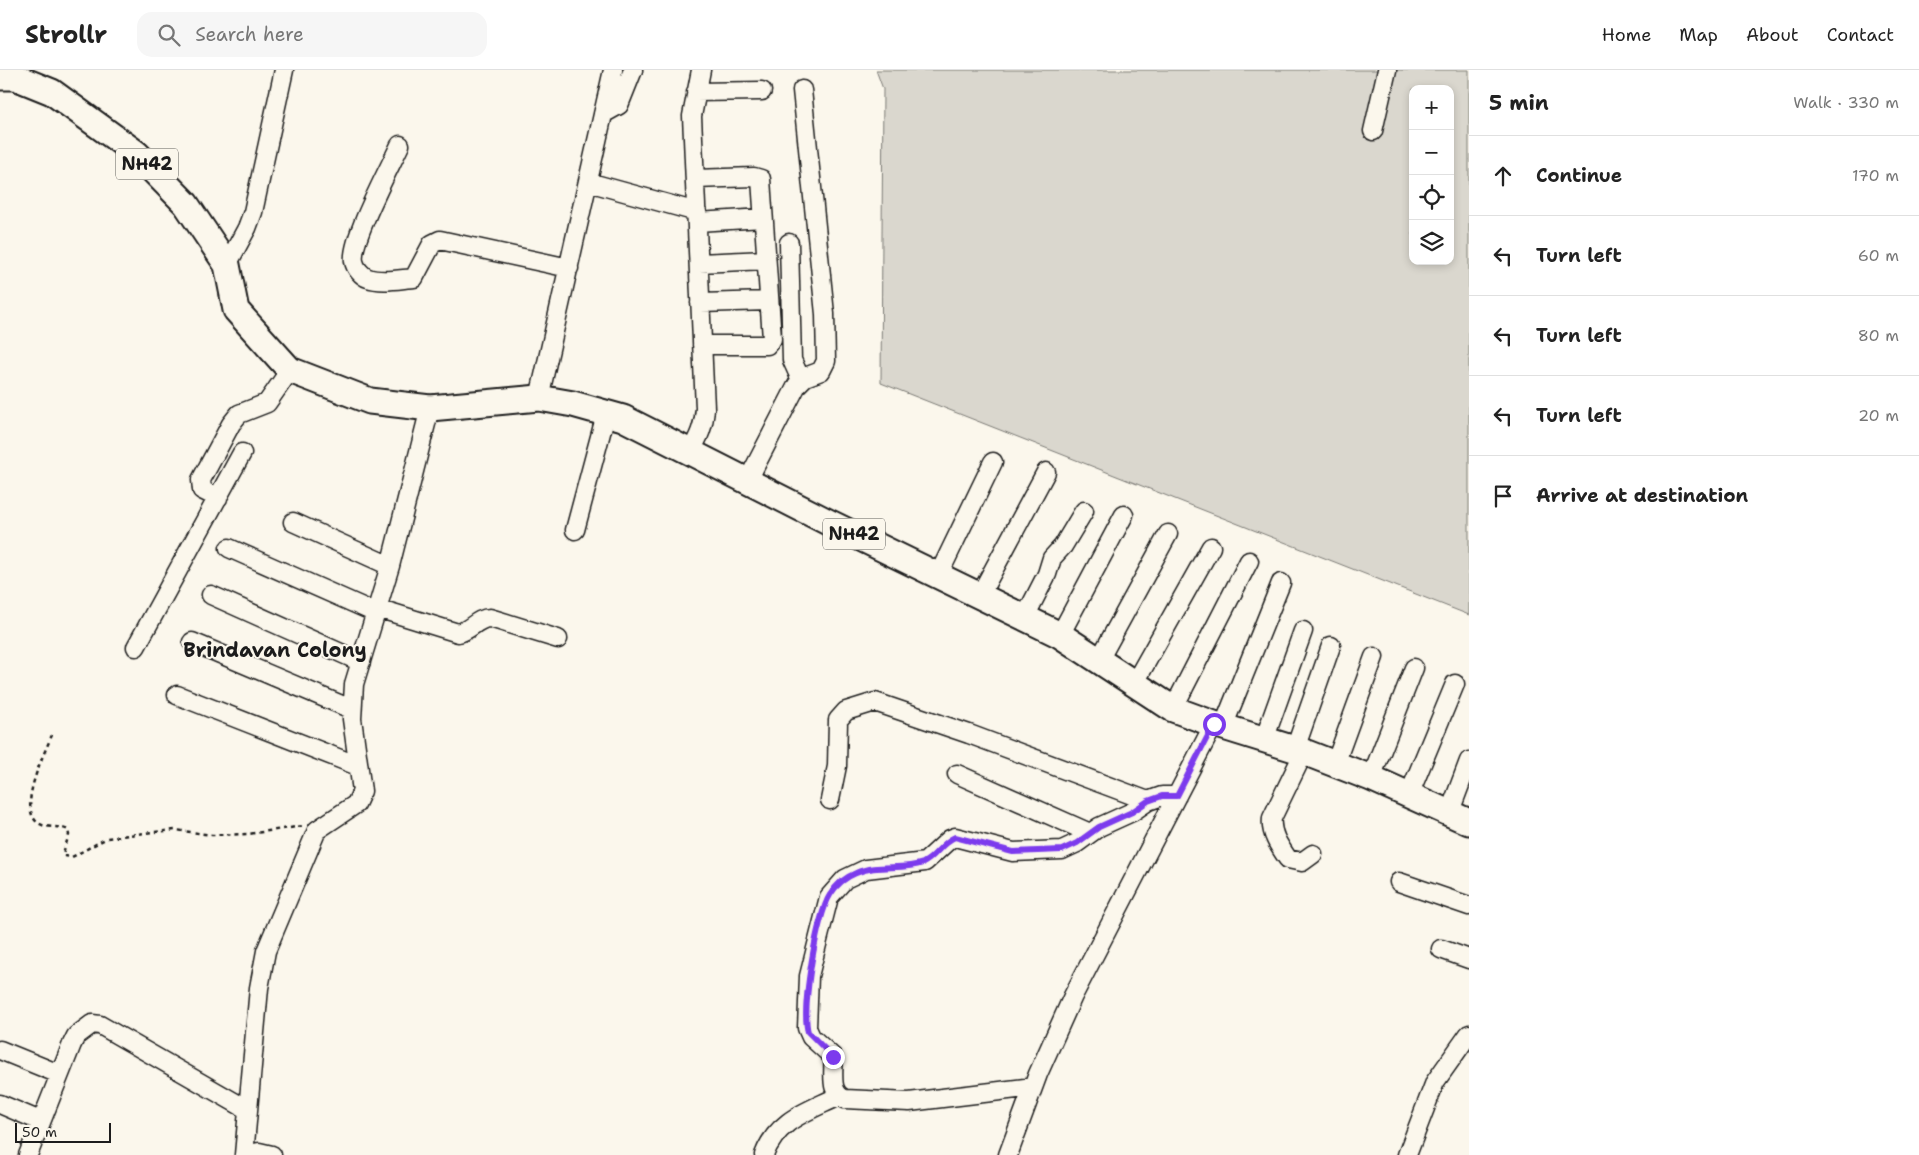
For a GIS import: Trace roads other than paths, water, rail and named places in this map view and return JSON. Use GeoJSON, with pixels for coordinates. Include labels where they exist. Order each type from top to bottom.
{"type":"FeatureCollection","features":[{"type":"Feature","properties":{"kind":"highway","name":"NH42"},"geometry":{"type":"LineString","coordinates":[[0,77],[15,78],[52,92],[136,153],[186,204],[227,265],[236,310],[290,370],[370,401],[430,408],[540,398],[573,404],[623,418],[828,522],[1025,616],[1060,635],[1173,709],[1219,726],[1299,751],[1372,778],[1459,818]]}},
{"type":"Feature","properties":{"kind":"street"},"geometry":{"type":"LineString","coordinates":[[227,265],[247,228],[253,212],[284,70]]}},
{"type":"Feature","properties":{"kind":"street"},"geometry":{"type":"LineString","coordinates":[[540,398],[613,70]]}},
{"type":"Feature","properties":{"kind":"street"},"geometry":{"type":"LineString","coordinates":[[603,114],[619,105],[633,70]]}},
{"type":"Feature","properties":{"kind":"street"},"geometry":{"type":"LineString","coordinates":[[690,452],[704,423],[692,116],[701,70]]}},
{"type":"Feature","properties":{"kind":"street"},"geometry":{"type":"LineString","coordinates":[[1373,131],[1387,70]]}},
{"type":"Feature","properties":{"kind":"street"},"geometry":{"type":"LineString","coordinates":[[748,480],[801,380],[820,371],[826,361],[825,314],[802,90]]}},
{"type":"Feature","properties":{"kind":"street"},"geometry":{"type":"LineString","coordinates":[[696,92],[762,91]]}},
{"type":"Feature","properties":{"kind":"street"},"geometry":{"type":"LineString","coordinates":[[400,145],[364,222],[354,251],[354,262],[363,276],[375,280],[414,278],[432,244],[440,240],[569,268]]}},
{"type":"Feature","properties":{"kind":"street"},"geometry":{"type":"LineString","coordinates":[[695,179],[759,178],[761,182],[772,339],[767,345],[702,345]]}},
{"type":"Feature","properties":{"kind":"street"},"geometry":{"type":"LineString","coordinates":[[588,182],[697,217],[763,218]]}},
{"type":"Feature","properties":{"kind":"street"},"geometry":{"type":"LineString","coordinates":[[789,244],[792,360],[801,380]]}},
{"type":"Feature","properties":{"kind":"street"},"geometry":{"type":"LineString","coordinates":[[699,263],[766,260]]}},
{"type":"Feature","properties":{"kind":"street"},"geometry":{"type":"LineString","coordinates":[[700,303],[768,301]]}},
{"type":"Feature","properties":{"kind":"street"},"geometry":{"type":"LineString","coordinates":[[218,498],[202,490],[201,480],[231,424],[239,414],[267,403],[290,370]]}},
{"type":"Feature","properties":{"kind":"street"},"geometry":{"type":"LineString","coordinates":[[272,1155],[258,1152],[244,1155],[259,988],[266,951],[311,841],[325,823],[356,804],[360,799],[362,791],[351,709],[354,684],[390,566],[430,408]]}},
{"type":"Feature","properties":{"kind":"street"},"geometry":{"type":"LineString","coordinates":[[575,530],[606,414]]}},
{"type":"Feature","properties":{"kind":"street"},"geometry":{"type":"LineString","coordinates":[[136,646],[242,453]]}},
{"type":"Feature","properties":{"kind":"street"},"geometry":{"type":"LineString","coordinates":[[939,574],[993,462]]}},
{"type":"Feature","properties":{"kind":"street"},"geometry":{"type":"LineString","coordinates":[[980,594],[1046,472]]}},
{"type":"Feature","properties":{"kind":"street"},"geometry":{"type":"LineString","coordinates":[[1025,616],[1047,574],[1052,558],[1063,546],[1084,511]]}},
{"type":"Feature","properties":{"kind":"street"},"geometry":{"type":"LineString","coordinates":[[1060,635],[1124,515]]}},
{"type":"Feature","properties":{"kind":"street"},"geometry":{"type":"LineString","coordinates":[[293,522],[390,566]]}},
{"type":"Feature","properties":{"kind":"street"},"geometry":{"type":"LineString","coordinates":[[1099,660],[1168,534]]}},
{"type":"Feature","properties":{"kind":"street"},"geometry":{"type":"LineString","coordinates":[[1134,684],[1211,547]]}},
{"type":"Feature","properties":{"kind":"street"},"geometry":{"type":"LineString","coordinates":[[229,548],[376,610],[458,633],[464,632],[483,618],[490,618],[558,639]]}},
{"type":"Feature","properties":{"kind":"street"},"geometry":{"type":"LineString","coordinates":[[1173,709],[1249,561]]}},
{"type":"Feature","properties":{"kind":"street"},"geometry":{"type":"LineString","coordinates":[[1008,1155],[1033,1087],[1073,996],[1177,796],[1219,726],[1281,583]]}},
{"type":"Feature","properties":{"kind":"street"},"geometry":{"type":"LineString","coordinates":[[211,596],[361,662]]}},
{"type":"Feature","properties":{"kind":"street"},"geometry":{"type":"LineString","coordinates":[[1264,740],[1303,631]]}},
{"type":"Feature","properties":{"kind":"street"},"geometry":{"type":"LineString","coordinates":[[192,642],[351,709]]}},
{"type":"Feature","properties":{"kind":"street"},"geometry":{"type":"LineString","coordinates":[[1313,854],[1302,862],[1288,859],[1271,826],[1272,818],[1299,751],[1331,646]]}},
{"type":"Feature","properties":{"kind":"street"},"geometry":{"type":"LineString","coordinates":[[1335,764],[1374,657]]}},
{"type":"Feature","properties":{"kind":"street"},"geometry":{"type":"LineString","coordinates":[[1372,778],[1414,668]]}},
{"type":"Feature","properties":{"kind":"street"},"geometry":{"type":"LineString","coordinates":[[1409,795],[1455,684]]}},
{"type":"Feature","properties":{"kind":"street"},"geometry":{"type":"LineString","coordinates":[[178,695],[358,766]]}},
{"type":"Feature","properties":{"kind":"street"},"geometry":{"type":"LineString","coordinates":[[830,800],[838,766],[838,720],[846,711],[875,702],[889,705],[1148,801]]}},
{"type":"Feature","properties":{"kind":"street"},"geometry":{"type":"LineString","coordinates":[[1459,818],[1469,761]]}},
{"type":"Feature","properties":{"kind":"street"},"geometry":{"type":"LineString","coordinates":[[956,774],[1090,833]]}},
{"type":"Feature","properties":{"kind":"street"},"geometry":{"type":"LineString","coordinates":[[1033,1087],[909,1102],[846,1099],[839,1096],[834,1087],[833,1057],[811,1036],[807,1028],[809,976],[826,905],[834,889],[845,879],[866,869],[925,862],[950,839],[955,837],[1013,852],[1050,852],[1069,848],[1090,833],[1132,812],[1148,801],[1162,796],[1177,796]]}},
{"type":"Feature","properties":{"kind":"street"},"geometry":{"type":"LineString","coordinates":[[1399,882],[1469,906]]}},
{"type":"Feature","properties":{"kind":"street"},"geometry":{"type":"LineString","coordinates":[[1441,949],[1469,959]]}},
{"type":"Feature","properties":{"kind":"street"},"geometry":{"type":"LineString","coordinates":[[28,1155],[40,1121],[76,1036],[92,1024],[100,1025],[248,1110]]}},
{"type":"Feature","properties":{"kind":"street"},"geometry":{"type":"LineString","coordinates":[[1408,1155],[1438,1077],[1469,1034]]}},
{"type":"Feature","properties":{"kind":"street"},"geometry":{"type":"LineString","coordinates":[[0,1050],[59,1074]]}},
{"type":"Feature","properties":{"kind":"street"},"geometry":{"type":"LineString","coordinates":[[764,1155],[768,1143],[780,1127],[839,1096]]}},
{"type":"Feature","properties":{"kind":"street"},"geometry":{"type":"LineString","coordinates":[[0,1104],[40,1121]]}},
{"type":"Feature","properties":{"kind":"district","name":"Brindavan Colony"},"geometry":{"type":"Point","coordinates":[275,650]}}]}
